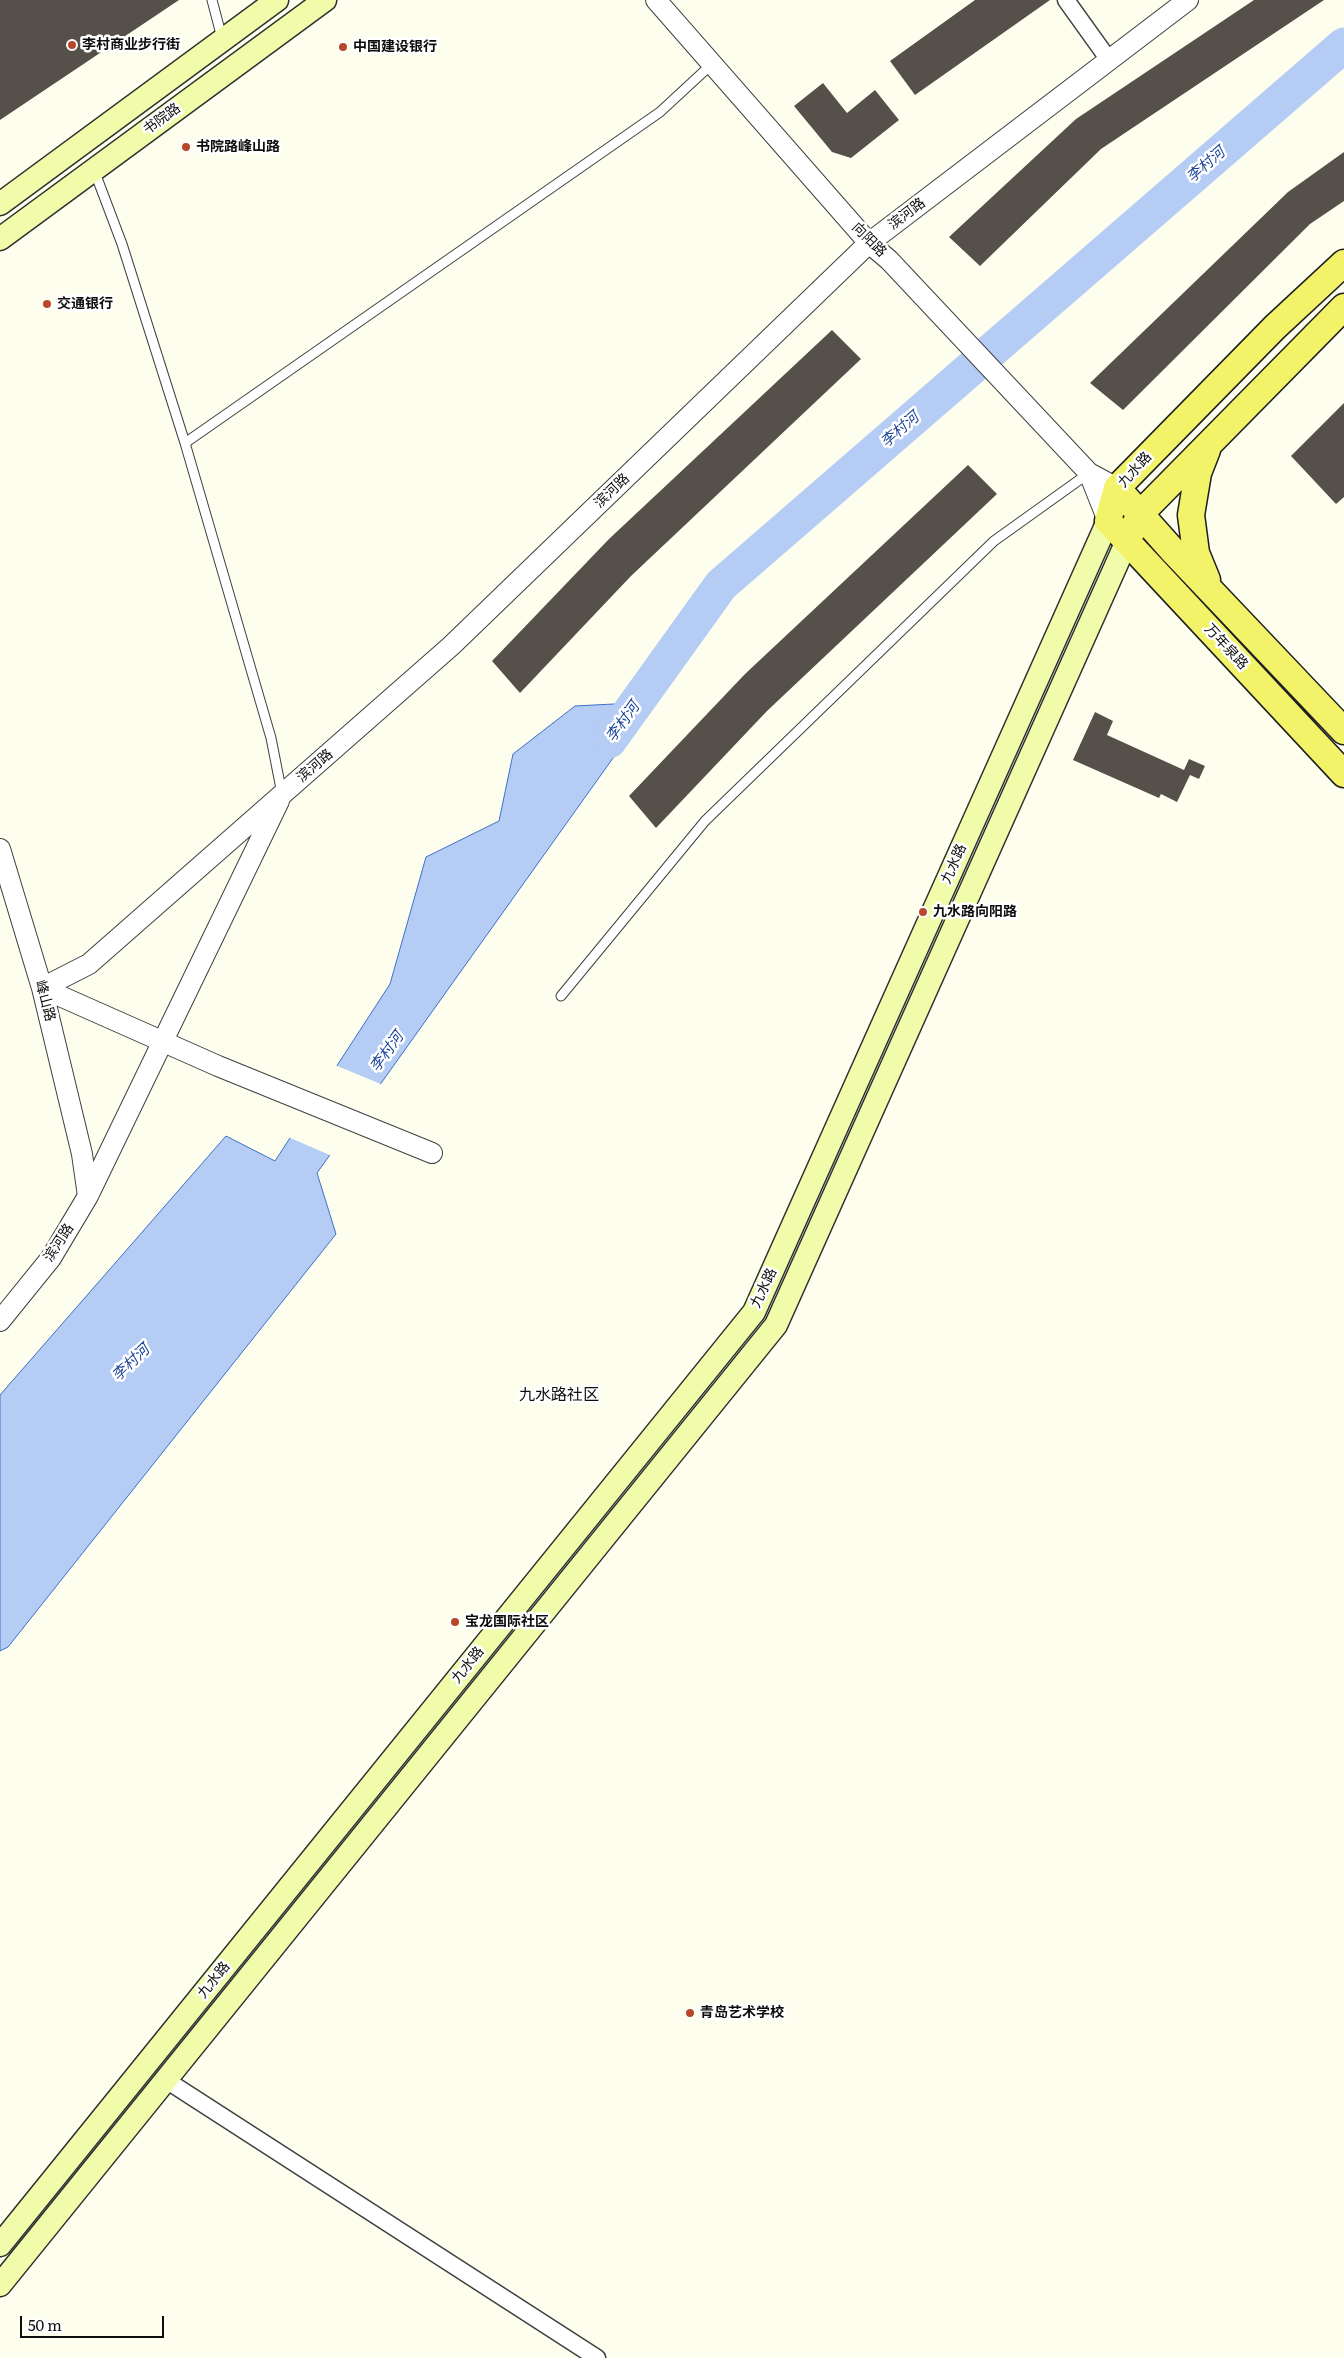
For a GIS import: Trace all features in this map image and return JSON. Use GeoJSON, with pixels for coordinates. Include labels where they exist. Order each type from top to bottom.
{"type":"FeatureCollection","features":[{"type":"Feature","properties":{"kind":"main road","name":"书院路"},"geometry":{"type":"LineString","coordinates":[[0,204],[277,0]]}},
{"type":"Feature","properties":{"kind":"main road","name":"书院路"},"geometry":{"type":"LineString","coordinates":[[0,239],[325,0]]}},
{"type":"Feature","properties":{"kind":"main road","name":"九水路"},"geometry":{"type":"LineString","coordinates":[[0,2245],[754,1312],[1108,521],[1117,488],[1275,327],[1344,263]]}},
{"type":"Feature","properties":{"kind":"main road","name":"九水路"},"geometry":{"type":"LineString","coordinates":[[0,2285],[776,1325],[1140,514],[1344,307]]}},
{"type":"Feature","properties":{"kind":"main road"},"geometry":{"type":"LineString","coordinates":[[1210,442],[1198,473],[1190,515],[1196,553],[1211,590]]}},
{"type":"Feature","properties":{"kind":"main road","name":"万年泉路"},"geometry":{"type":"LineString","coordinates":[[1117,488],[1344,731]]}},
{"type":"Feature","properties":{"kind":"main road","name":"万年泉路"},"geometry":{"type":"LineString","coordinates":[[1108,521],[1344,774]]}},
{"type":"Feature","properties":{"kind":"street","name":"向阳路"},"geometry":{"type":"LineString","coordinates":[[656,0],[870,243],[889,260],[1089,473],[1117,488]]}},
{"type":"Feature","properties":{"kind":"street"},"geometry":{"type":"LineString","coordinates":[[1066,0],[1109,60]]}},
{"type":"Feature","properties":{"kind":"street","name":"滨河路"},"geometry":{"type":"LineString","coordinates":[[42,988],[89,964],[451,646],[870,243],[1188,0]]}},
{"type":"Feature","properties":{"kind":"street","name":"向阳路"},"geometry":{"type":"LineString","coordinates":[[1089,473],[1108,521]]}},
{"type":"Feature","properties":{"kind":"street","name":"滨河路"},"geometry":{"type":"LineString","coordinates":[[0,1321],[51,1258],[88,1196],[282,794]]}},
{"type":"Feature","properties":{"kind":"street","name":"峰山路"},"geometry":{"type":"LineString","coordinates":[[0,849],[42,988],[82,1154],[88,1196]]}},
{"type":"Feature","properties":{"kind":"street"},"geometry":{"type":"LineString","coordinates":[[42,988],[218,1066],[432,1152]]}},
{"type":"Feature","properties":{"kind":"street"},"geometry":{"type":"LineString","coordinates":[[166,2080],[597,2358]]}},
{"type":"Feature","properties":{"kind":"lane"},"geometry":{"type":"LineString","coordinates":[[212,0],[223,40]]}},
{"type":"Feature","properties":{"kind":"lane"},"geometry":{"type":"LineString","coordinates":[[185,443],[660,112],[713,63]]}},
{"type":"Feature","properties":{"kind":"lane"},"geometry":{"type":"LineString","coordinates":[[94,169],[122,244],[185,443],[270,738],[282,794]]}},
{"type":"Feature","properties":{"kind":"lane"},"geometry":{"type":"LineString","coordinates":[[561,996],[705,821],[994,541],[1089,473]]}},
{"type":"Feature","properties":{"kind":"water"},"geometry":{"type":"Polygon","coordinates":[[[653,702],[317,1173],[336,1234],[8,1647],[0,1651],[0,1395],[226,1136],[275,1161],[390,984],[426,857],[499,821],[513,754],[575,706],[653,702]]]}},
{"type":"Feature","properties":{"kind":"pier"},"geometry":{"type":"Polygon","coordinates":[[[335,1065],[383,1085],[332,1156],[288,1137],[335,1065]]]}},
{"type":"Feature","properties":{"kind":"building"},"geometry":{"type":"Polygon","coordinates":[[[0,0],[179,0],[0,120],[0,0]]]}},
{"type":"Feature","properties":{"kind":"building"},"geometry":{"type":"Polygon","coordinates":[[[975,0],[1050,0],[915,95],[890,61],[975,0]]]}},
{"type":"Feature","properties":{"kind":"building"},"geometry":{"type":"Polygon","coordinates":[[[1254,0],[1324,0],[1101,149],[980,266],[949,237],[1076,119],[1254,0]]]}},
{"type":"Feature","properties":{"kind":"building"},"geometry":{"type":"Polygon","coordinates":[[[823,83],[847,113],[875,90],[899,120],[851,158],[832,152],[794,106],[823,83]]]}},
{"type":"Feature","properties":{"kind":"building"},"geometry":{"type":"Polygon","coordinates":[[[1344,152],[1344,201],[1310,224],[1123,410],[1090,383],[1288,192],[1344,152]]]}},
{"type":"Feature","properties":{"kind":"building"},"geometry":{"type":"Polygon","coordinates":[[[832,330],[861,359],[631,576],[520,693],[492,661],[609,539],[832,330]]]}},
{"type":"Feature","properties":{"kind":"building"},"geometry":{"type":"Polygon","coordinates":[[[1344,403],[1344,497],[1336,504],[1291,456],[1344,403]]]}},
{"type":"Feature","properties":{"kind":"building"},"geometry":{"type":"Polygon","coordinates":[[[968,465],[997,494],[767,711],[656,828],[629,796],[745,674],[968,465]]]}},
{"type":"Feature","properties":{"kind":"building"},"geometry":{"type":"Polygon","coordinates":[[[1095,712],[1113,721],[1107,735],[1184,770],[1189,759],[1205,766],[1199,779],[1190,775],[1177,802],[1161,794],[1159,798],[1073,760],[1095,712]]]}},
{"type":"Feature","properties":{"kind":"waterway","name":"李村河"},"geometry":{"type":"LineString","coordinates":[[609,741],[721,585],[1344,45]]}},
{"type":"Feature","properties":{"kind":"place","name":"李村商业步行街"},"geometry":{"type":"Point","coordinates":[72,45]}},
{"type":"Feature","properties":{"kind":"place","name":"中国建设银行"},"geometry":{"type":"Point","coordinates":[343,47]}},
{"type":"Feature","properties":{"kind":"place","name":"书院路峰山路"},"geometry":{"type":"Point","coordinates":[186,147]}},
{"type":"Feature","properties":{"kind":"place","name":"交通银行"},"geometry":{"type":"Point","coordinates":[47,304]}},
{"type":"Feature","properties":{"kind":"place","name":"九水路向阳路"},"geometry":{"type":"Point","coordinates":[923,912]}},
{"type":"Feature","properties":{"kind":"place","name":"宝龙国际社区"},"geometry":{"type":"Point","coordinates":[455,1622]}},
{"type":"Feature","properties":{"kind":"place","name":"青岛艺术学校"},"geometry":{"type":"Point","coordinates":[690,2013]}},
{"type":"Feature","properties":{"kind":"district","name":"九水路社区"},"geometry":{"type":"Point","coordinates":[559,1395]}}]}
